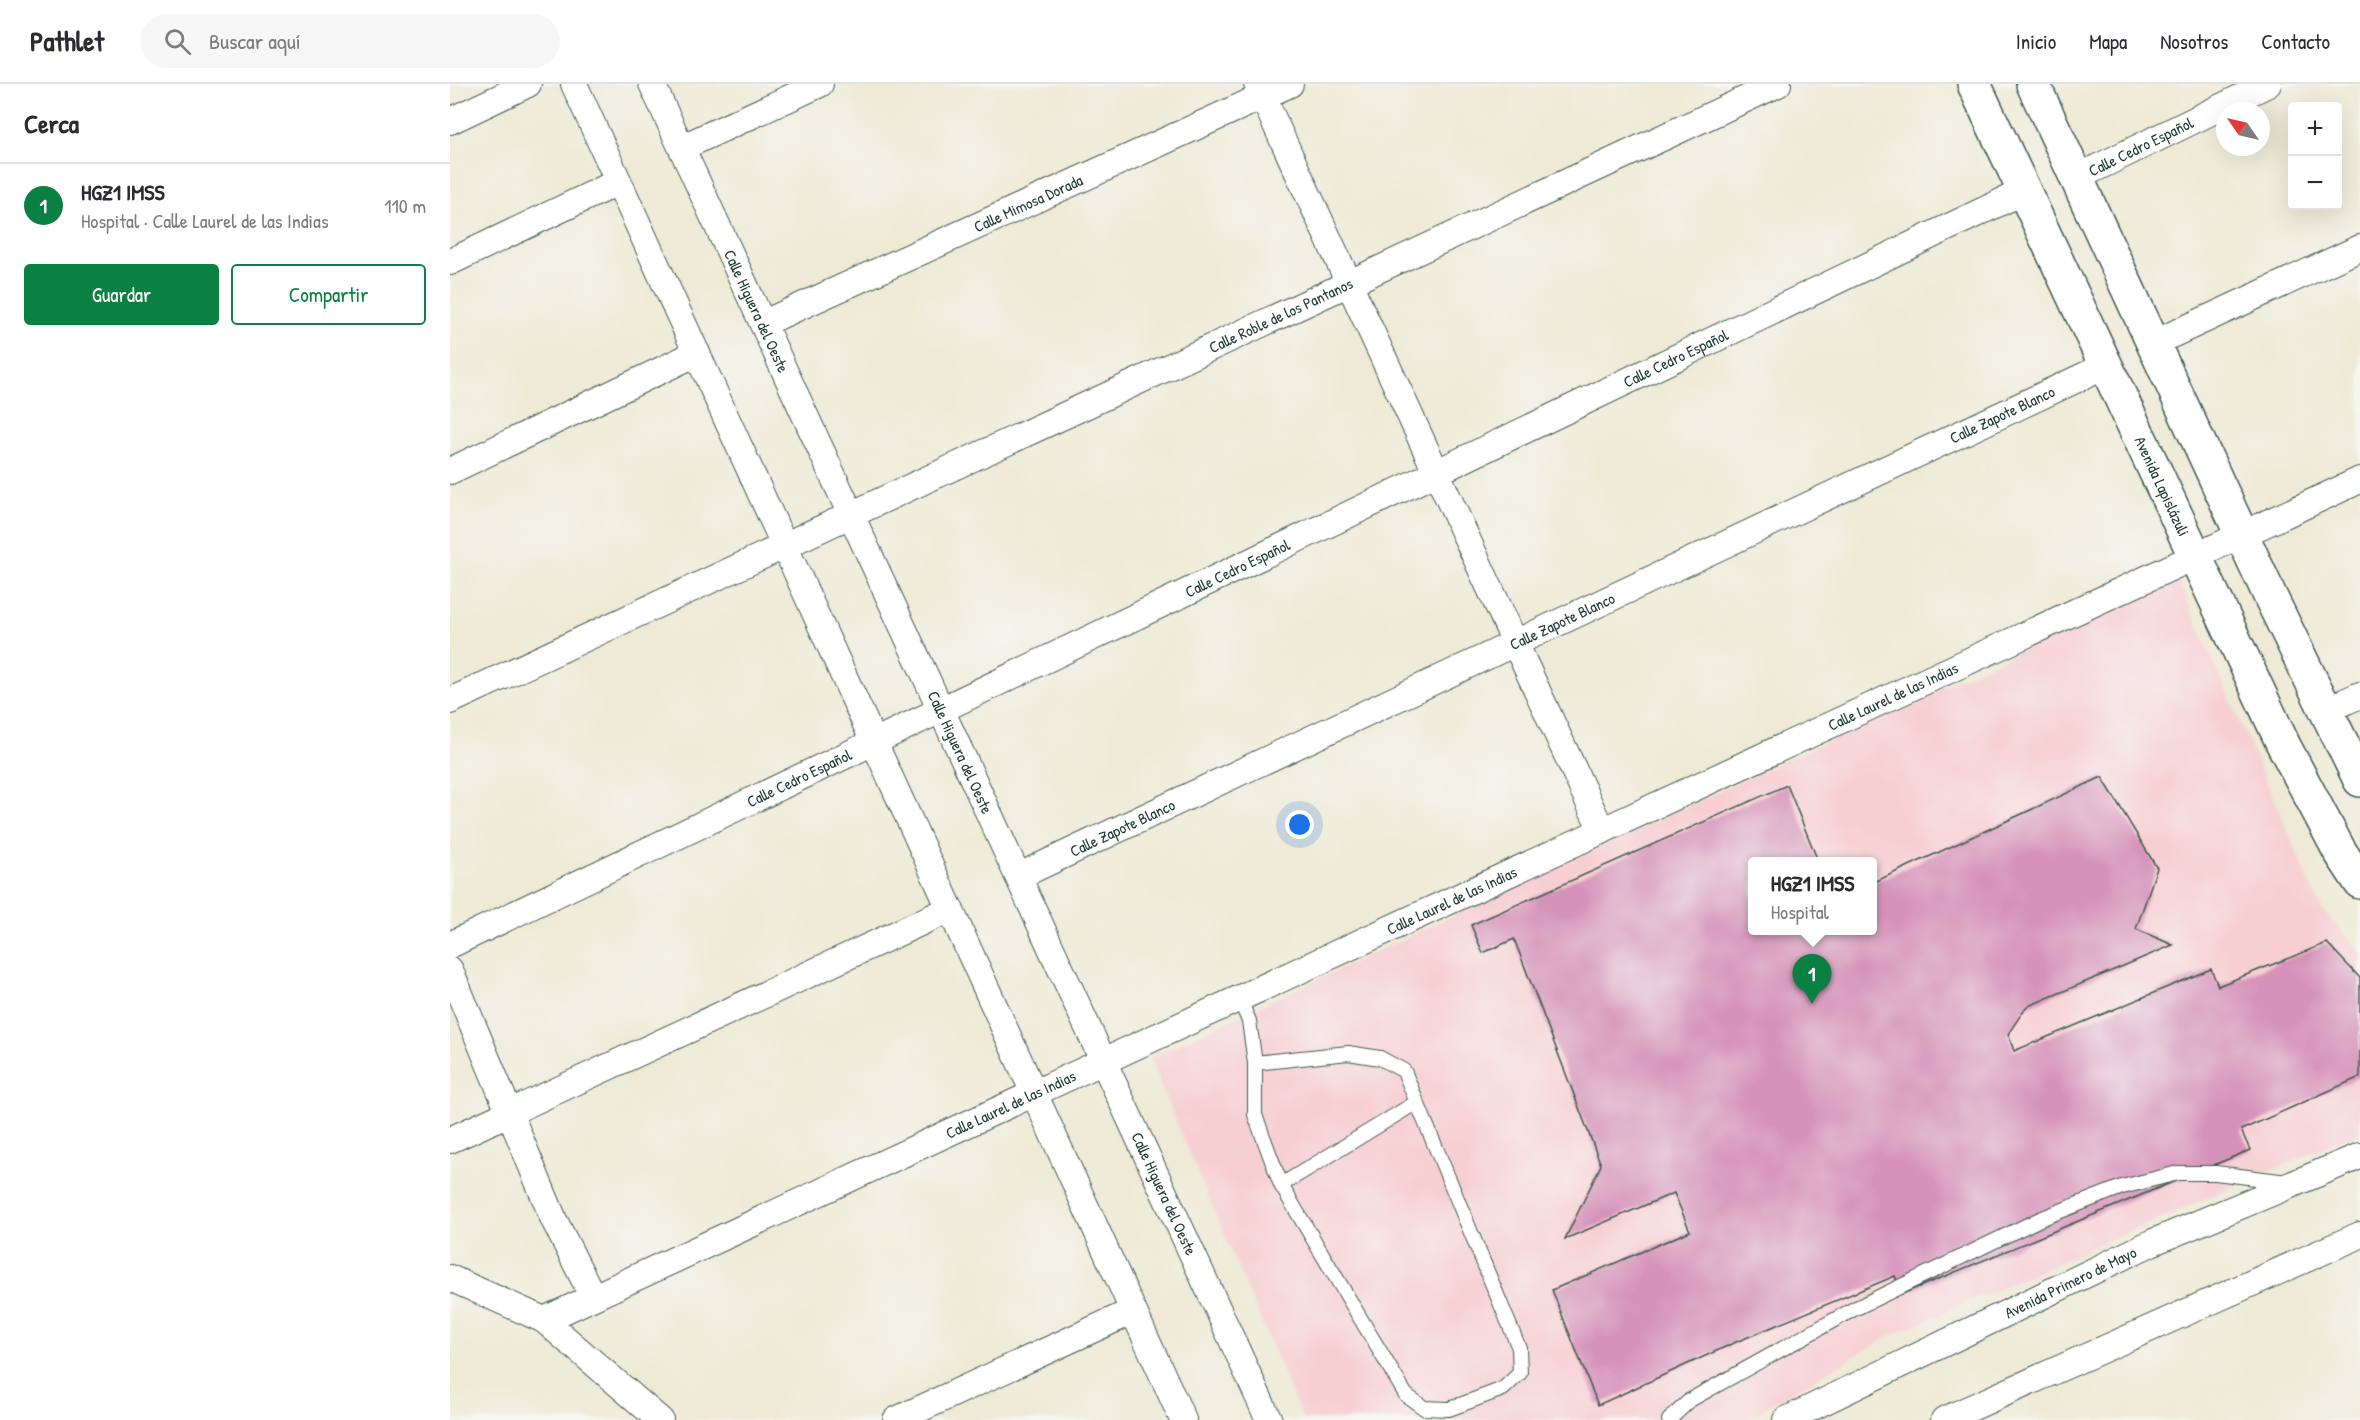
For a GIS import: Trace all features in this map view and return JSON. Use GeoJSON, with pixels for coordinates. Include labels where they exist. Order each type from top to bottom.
{"type":"FeatureCollection","features":[{"type":"Feature","properties":{"kind":"street"},"geometry":{"type":"LineString","coordinates":[[450,121],[528,84]]}},
{"type":"Feature","properties":{"kind":"street"},"geometry":{"type":"LineString","coordinates":[[574,84],[1183,1420]]}},
{"type":"Feature","properties":{"kind":"street","name":"Calle Higuera del Oeste"},"geometry":{"type":"LineString","coordinates":[[652,84],[1269,1420]]}},
{"type":"Feature","properties":{"kind":"street"},"geometry":{"type":"LineString","coordinates":[[683,147],[820,84]]}},
{"type":"Feature","properties":{"kind":"street","name":"Calle Mimosa Dorada"},"geometry":{"type":"LineString","coordinates":[[764,323],[1260,90],[1290,84]]}},
{"type":"Feature","properties":{"kind":"street","name":"Calle Roble de los Pantanos"},"geometry":{"type":"LineString","coordinates":[[450,701],[1778,84]]}},
{"type":"Feature","properties":{"kind":"street","name":"Avenida Lapislázuli"},"geometry":{"type":"LineString","coordinates":[[1974,84],[2284,746],[2339,850],[2360,882]]}},
{"type":"Feature","properties":{"kind":"street"},"geometry":{"type":"LineString","coordinates":[[2033,84],[2152,344],[2360,780]]}},
{"type":"Feature","properties":{"kind":"street","name":"Calle Cedro Español"},"geometry":{"type":"LineString","coordinates":[[2076,178],[2268,84]]}},
{"type":"Feature","properties":{"kind":"street"},"geometry":{"type":"LineString","coordinates":[[1260,90],[1348,284],[1517,642],[1602,831]]}},
{"type":"Feature","properties":{"kind":"street"},"geometry":{"type":"LineString","coordinates":[[450,262],[618,182]]}},
{"type":"Feature","properties":{"kind":"street","name":"Calle Cedro Español"},"geometry":{"type":"LineString","coordinates":[[450,945],[2024,191]]}},
{"type":"Feature","properties":{"kind":"street"},"geometry":{"type":"LineString","coordinates":[[2152,344],[2360,248]]}},
{"type":"Feature","properties":{"kind":"street"},"geometry":{"type":"LineString","coordinates":[[450,471],[697,353]]}},
{"type":"Feature","properties":{"kind":"street","name":"Calle Zapote Blanco"},"geometry":{"type":"LineString","coordinates":[[1019,876],[2105,366]]}},
{"type":"Feature","properties":{"kind":"street","name":"Calle Laurel de las Indias"},"geometry":{"type":"LineString","coordinates":[[544,1320],[2360,480]]}},
{"type":"Feature","properties":{"kind":"street"},"geometry":{"type":"LineString","coordinates":[[2326,710],[2360,694]]}},
{"type":"Feature","properties":{"kind":"street"},"geometry":{"type":"LineString","coordinates":[[450,1140],[950,909]]}},
{"type":"Feature","properties":{"kind":"street"},"geometry":{"type":"LineString","coordinates":[[450,970],[554,1220],[593,1297]]}},
{"type":"Feature","properties":{"kind":"street","name":"Avenida Primero de Mayo"},"geometry":{"type":"LineString","coordinates":[[1786,1420],[2151,1243],[2360,1156]]}},
{"type":"Feature","properties":{"kind":"street"},"geometry":{"type":"LineString","coordinates":[[1944,1420],[2360,1235]]}},
{"type":"Feature","properties":{"kind":"street"},"geometry":{"type":"LineString","coordinates":[[450,1278],[544,1320],[660,1420]]}},
{"type":"Feature","properties":{"kind":"street"},"geometry":{"type":"LineString","coordinates":[[896,1420],[1133,1311]]}},
{"type":"Feature","properties":{"kind":"lane"},"geometry":{"type":"LineString","coordinates":[[1239,998],[1249,1021],[1255,1063],[1255,1115],[1281,1185],[1406,1395],[1424,1408],[1449,1409],[1503,1389],[1520,1373],[1519,1348],[1404,1071],[1380,1058],[1348,1053],[1255,1063]]}},
{"type":"Feature","properties":{"kind":"lane"},"geometry":{"type":"LineString","coordinates":[[1281,1185],[1417,1101]]}},
{"type":"Feature","properties":{"kind":"lane"},"geometry":{"type":"LineString","coordinates":[[1669,1420],[1690,1400],[1854,1309],[2040,1219],[2122,1186],[2178,1173],[2216,1173],[2296,1183]]}},
{"type":"Feature","properties":{"kind":"shaded area"},"geometry":{"type":"Polygon","coordinates":[[[2177,577],[2321,908],[2360,950],[2360,1132],[1890,1336],[1744,1420],[1303,1420],[1149,1058],[2177,577]]]}},
{"type":"Feature","properties":{"kind":"building"},"geometry":{"type":"Polygon","coordinates":[[[2102,777],[2157,868],[2136,929],[2173,945],[2026,1007],[2008,1034],[2014,1051],[2211,969],[2218,986],[2327,943],[2360,978],[2360,1077],[2241,1130],[2250,1150],[1902,1294],[1895,1276],[1736,1342],[1598,1405],[1552,1290],[1690,1231],[1674,1193],[1565,1239],[1601,1165],[1514,939],[1483,953],[1471,925],[1787,785],[1816,857],[1748,857],[1748,935],[1877,935],[1877,881],[2102,777]]]}},
{"type":"Feature","properties":{"kind":"place","name":"HGZ1 IMSS"},"geometry":{"type":"Point","coordinates":[1812,1004]}}]}
